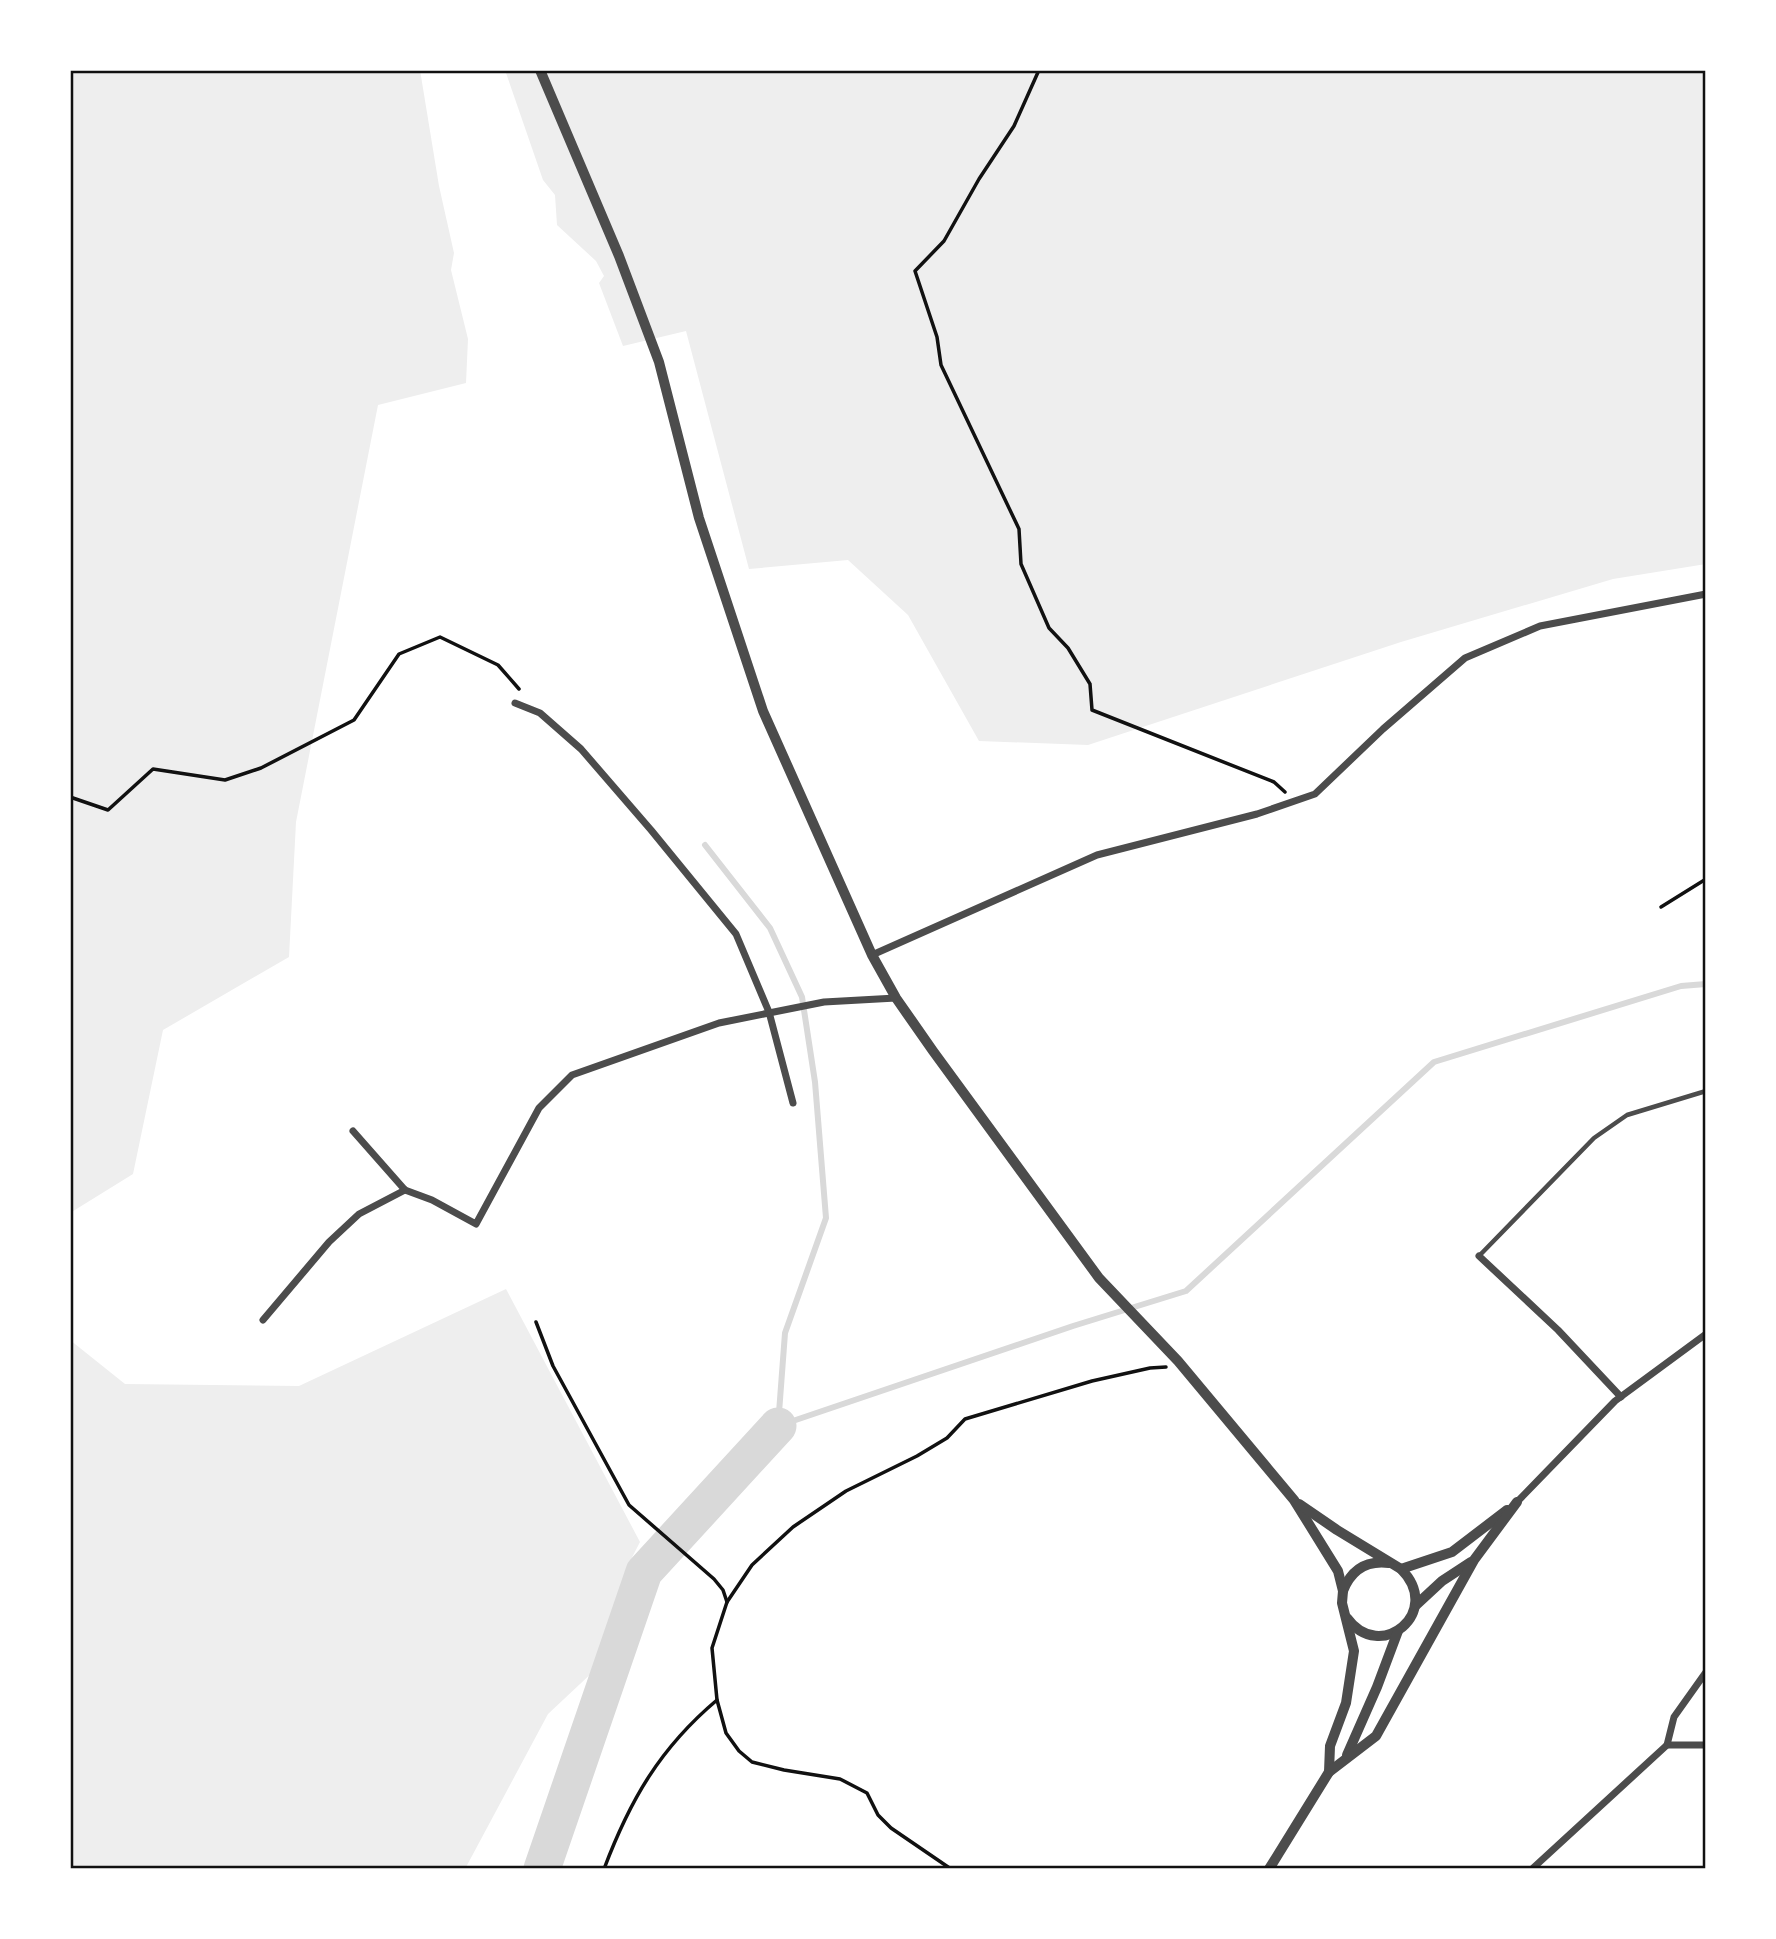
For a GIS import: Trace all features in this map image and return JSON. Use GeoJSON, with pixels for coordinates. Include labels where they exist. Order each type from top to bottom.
{"type":"FeatureCollection","features":[{"type":"Feature","properties":{"kind":"street"},"geometry":{"type":"LineString","coordinates":[[540,70],[619,256],[659,362],[699,518],[762,711],[872,955],[896,998],[1099,1278],[1178,1362],[1294,1500],[1338,1571],[1343,1591]]}},
{"type":"Feature","properties":{"kind":"street"},"geometry":{"type":"LineString","coordinates":[[872,955],[1097,855],[1184,833],[1315,794],[1383,729],[1465,658],[1540,626],[1706,594]]}},
{"type":"Feature","properties":{"kind":"street"},"geometry":{"type":"LineString","coordinates":[[515,703],[540,713],[581,748],[736,934],[769,1013],[793,1103]]}},
{"type":"Feature","properties":{"kind":"street"},"geometry":{"type":"LineString","coordinates":[[353,1131],[404,1190],[432,1200],[477,1224],[539,1108],[572,1075],[719,1023],[824,1002],[896,998]]}},
{"type":"Feature","properties":{"kind":"street"},"geometry":{"type":"LineString","coordinates":[[263,1320],[328,1242],[359,1214],[404,1190]]}},
{"type":"Feature","properties":{"kind":"street"},"geometry":{"type":"LineString","coordinates":[[1479,1256],[1558,1330],[1621,1397]]}},
{"type":"Feature","properties":{"kind":"street"},"geometry":{"type":"LineString","coordinates":[[1401,1569],[1452,1552],[1479,1533],[1517,1502],[1621,1397],[1706,1334]]}},
{"type":"Feature","properties":{"kind":"street"},"geometry":{"type":"LineString","coordinates":[[1294,1500],[1401,1569],[1410,1578],[1415,1589],[1415,1606]]}},
{"type":"Feature","properties":{"kind":"street"},"geometry":{"type":"LineString","coordinates":[[1269,1869],[1329,1772],[1376,1736],[1474,1560],[1517,1502]]}},
{"type":"Feature","properties":{"kind":"street"},"geometry":{"type":"LineString","coordinates":[[1345,1615],[1362,1632],[1374,1636],[1398,1631],[1407,1623],[1415,1606],[1442,1581],[1474,1560]]}},
{"type":"Feature","properties":{"kind":"street"},"geometry":{"type":"LineString","coordinates":[[1329,1772],[1330,1746],[1346,1703],[1354,1650],[1342,1603],[1343,1591],[1355,1570],[1366,1564],[1390,1564]]}},
{"type":"Feature","properties":{"kind":"street"},"geometry":{"type":"LineString","coordinates":[[1345,1758],[1363,1722],[1398,1631]]}},
{"type":"Feature","properties":{"kind":"street"},"geometry":{"type":"LineString","coordinates":[[1532,1869],[1667,1745],[1674,1717],[1706,1672]]}},
{"type":"Feature","properties":{"kind":"street"},"geometry":{"type":"LineString","coordinates":[[1667,1745],[1706,1745]]}},
{"type":"Feature","properties":{"kind":"lane"},"geometry":{"type":"LineString","coordinates":[[1479,1256],[1594,1138],[1627,1115],[1706,1091]]}},
{"type":"Feature","properties":{"kind":"path"},"geometry":{"type":"LineString","coordinates":[[1039,70],[1014,126],[979,179],[944,241],[915,271],[937,337],[941,365],[1019,529],[1021,564],[1049,628],[1068,648],[1090,684],[1092,710],[1274,782],[1296,801]]}},
{"type":"Feature","properties":{"kind":"path"},"geometry":{"type":"LineString","coordinates":[[70,797],[108,810],[153,769],[225,780],[261,768],[354,720],[399,654],[440,637],[498,665],[540,713]]}},
{"type":"Feature","properties":{"kind":"path"},"geometry":{"type":"LineString","coordinates":[[1661,907],[1706,880]]}},
{"type":"Feature","properties":{"kind":"path"},"geometry":{"type":"LineString","coordinates":[[536,1322],[553,1366],[629,1505],[714,1579],[723,1590],[727,1602]]}},
{"type":"Feature","properties":{"kind":"path"},"geometry":{"type":"LineString","coordinates":[[951,1869],[891,1828],[878,1815],[867,1793],[840,1779],[752,1762],[739,1751],[726,1733],[717,1700],[712,1648],[727,1602],[752,1565],[793,1527],[846,1491],[947,1438],[965,1419],[1093,1381],[1150,1368],[1162,1369],[1178,1362]]}},
{"type":"Feature","properties":{"kind":"path"},"geometry":{"type":"LineString","coordinates":[[604,1869],[621,1824],[657,1761],[694,1719],[717,1700]]}},
{"type":"Feature","properties":{"kind":"shaded area"},"geometry":{"type":"Polygon","coordinates":[[[70,70],[420,70],[439,186],[454,253],[451,270],[468,339],[466,383],[378,405],[296,822],[289,957],[163,1030],[133,1174],[70,1213],[70,70]]]}},
{"type":"Feature","properties":{"kind":"shaded area"},"geometry":{"type":"Polygon","coordinates":[[[505,70],[1706,70],[1706,564],[1613,579],[1401,642],[1088,745],[979,741],[908,615],[848,560],[749,569],[686,331],[623,346],[599,283],[604,276],[596,261],[557,225],[555,195],[543,180],[505,70]]]}},
{"type":"Feature","properties":{"kind":"shaded area"},"geometry":{"type":"Polygon","coordinates":[[[506,1289],[640,1542],[626,1569],[624,1610],[613,1645],[596,1669],[548,1714],[465,1869],[70,1869],[70,1340],[125,1384],[299,1386],[506,1289]]]}},
{"type":"Feature","properties":{"kind":"waterway"},"geometry":{"type":"LineString","coordinates":[[705,845],[770,928],[802,997],[815,1082],[826,1218],[785,1333],[778,1426],[1073,1326],[1186,1291],[1434,1062],[1681,986],[1706,984]]}},
{"type":"Feature","properties":{"kind":"waterway"},"geometry":{"type":"LineString","coordinates":[[542,1869],[644,1572],[778,1426]]}}]}
